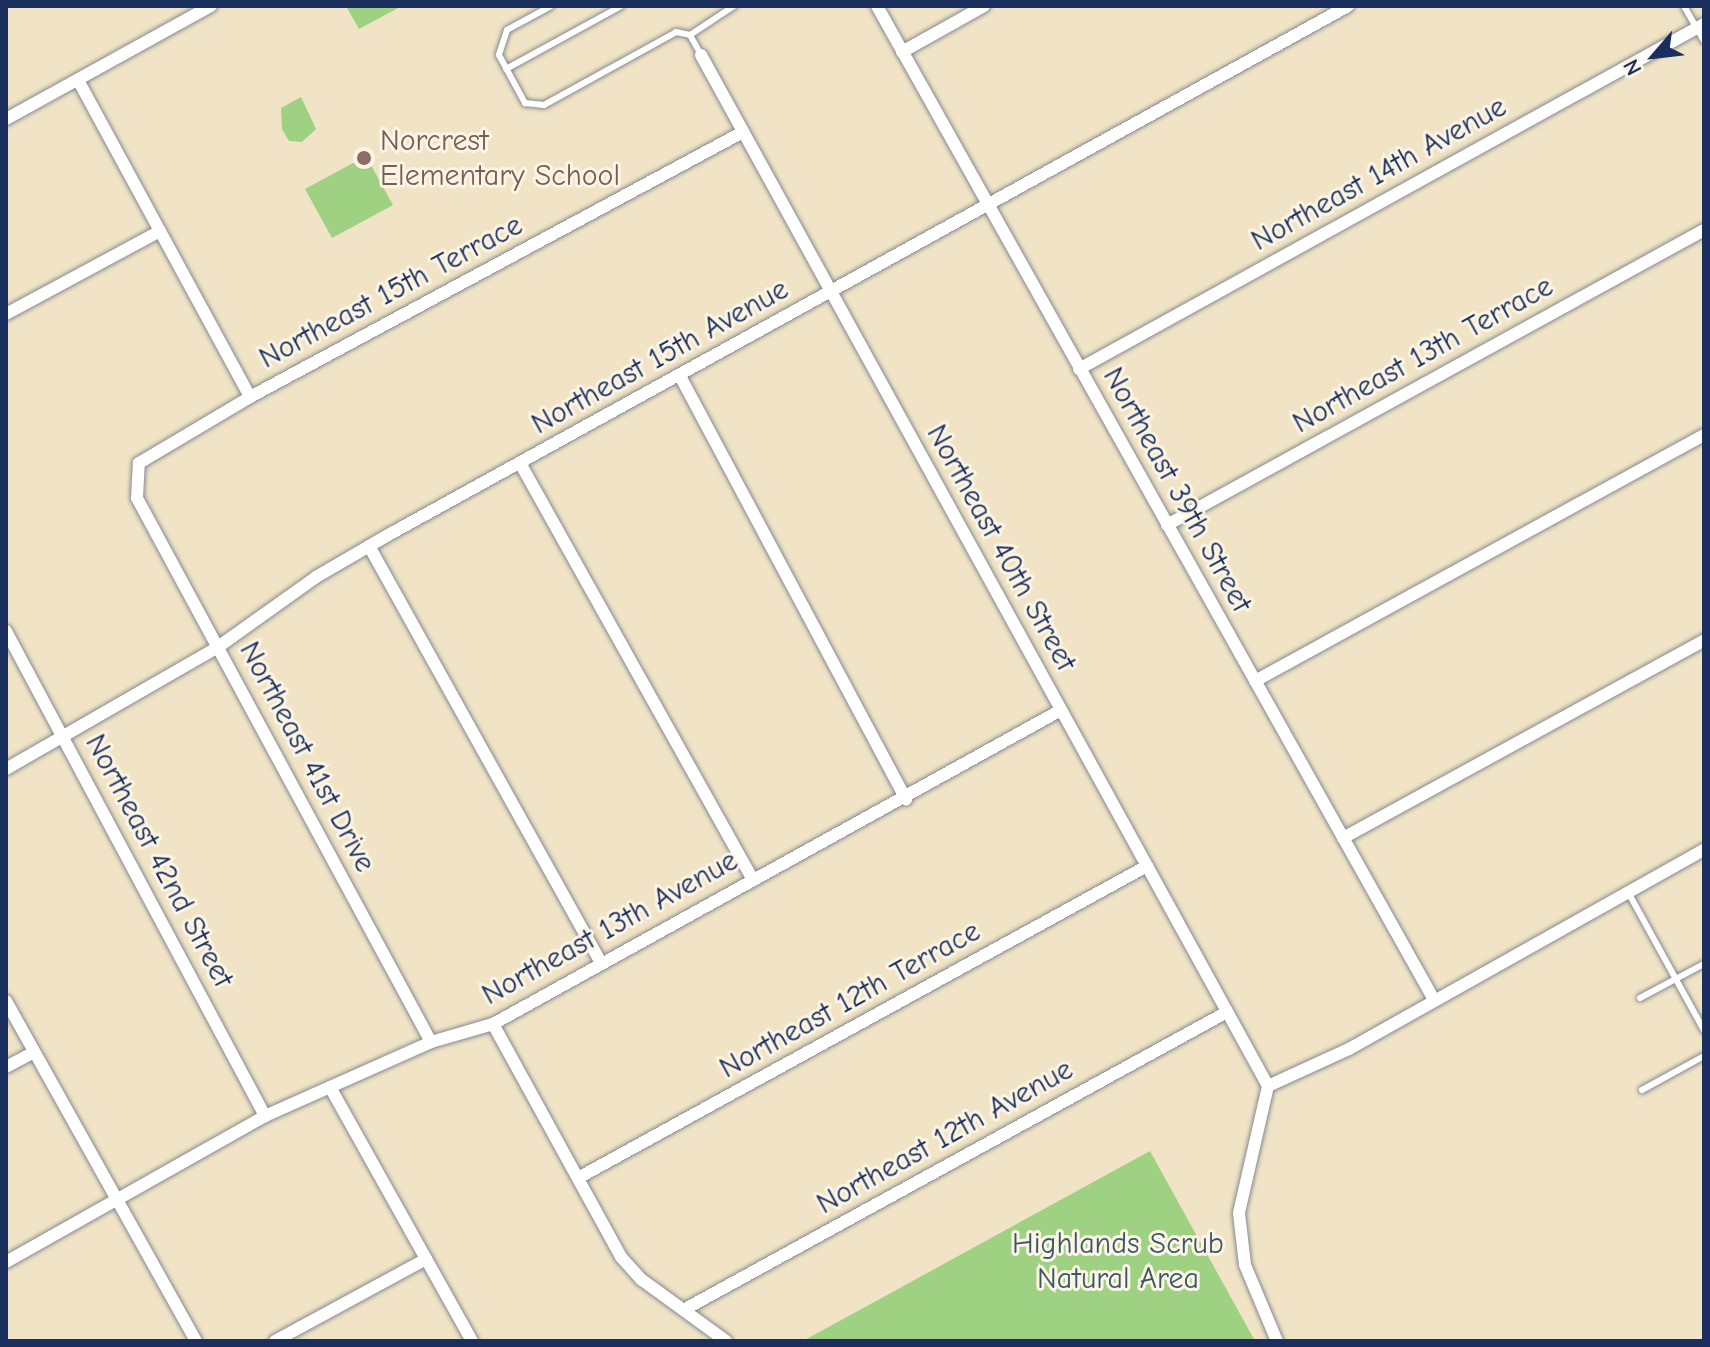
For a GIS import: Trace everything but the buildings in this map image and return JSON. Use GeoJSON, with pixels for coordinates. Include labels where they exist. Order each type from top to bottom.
{"type":"FeatureCollection","features":[{"type":"Feature","properties":{"kind":"street"},"geometry":{"type":"LineString","coordinates":[[6,119],[211,6]]}},
{"type":"Feature","properties":{"kind":"street","name":"Northeast 39th Street"},"geometry":{"type":"LineString","coordinates":[[877,6],[1433,998]]}},
{"type":"Feature","properties":{"kind":"street"},"geometry":{"type":"LineString","coordinates":[[902,52],[984,6]]}},
{"type":"Feature","properties":{"kind":"street","name":"Northeast 15th Avenue"},"geometry":{"type":"LineString","coordinates":[[6,769],[218,647],[369,546],[1348,6]]}},
{"type":"Feature","properties":{"kind":"street","name":"Northeast 14th Avenue"},"geometry":{"type":"LineString","coordinates":[[1079,369],[1700,26]]}},
{"type":"Feature","properties":{"kind":"street","name":"Northeast 40th Street"},"geometry":{"type":"LineString","coordinates":[[701,55],[1268,1086]]}},
{"type":"Feature","properties":{"kind":"street"},"geometry":{"type":"LineString","coordinates":[[78,80],[250,397]]}},
{"type":"Feature","properties":{"kind":"street","name":"Northeast 15th Terrace"},"geometry":{"type":"LineString","coordinates":[[137,498],[139,463],[250,397],[743,132]]}},
{"type":"Feature","properties":{"kind":"street","name":"Northeast 13th Terrace"},"geometry":{"type":"LineString","coordinates":[[1167,525],[1704,230]]}},
{"type":"Feature","properties":{"kind":"street"},"geometry":{"type":"LineString","coordinates":[[6,314],[160,231]]}},
{"type":"Feature","properties":{"kind":"street"},"geometry":{"type":"LineString","coordinates":[[680,376],[906,799]]}},
{"type":"Feature","properties":{"kind":"street"},"geometry":{"type":"LineString","coordinates":[[1255,681],[1704,435]]}},
{"type":"Feature","properties":{"kind":"street"},"geometry":{"type":"LineString","coordinates":[[520,463],[753,880]]}},
{"type":"Feature","properties":{"kind":"street","name":"Northeast 41st Drive"},"geometry":{"type":"LineString","coordinates":[[137,498],[431,1042]]}},
{"type":"Feature","properties":{"kind":"street"},"geometry":{"type":"LineString","coordinates":[[369,546],[600,961]]}},
{"type":"Feature","properties":{"kind":"street","name":"Northeast 42nd Street"},"geometry":{"type":"LineString","coordinates":[[6,631],[265,1116]]}},
{"type":"Feature","properties":{"kind":"street"},"geometry":{"type":"LineString","coordinates":[[1343,838],[1704,640]]}},
{"type":"Feature","properties":{"kind":"street","name":"Northeast 13th Avenue"},"geometry":{"type":"LineString","coordinates":[[6,1262],[265,1116],[431,1042],[493,1024],[600,961],[906,799],[1061,710]]}},
{"type":"Feature","properties":{"kind":"street"},"geometry":{"type":"LineString","coordinates":[[1277,1341],[1245,1265],[1239,1213],[1268,1086],[1349,1049],[1433,998],[1704,850]]}},
{"type":"Feature","properties":{"kind":"street","name":"Northeast 12th Terrace"},"geometry":{"type":"LineString","coordinates":[[578,1178],[1147,866]]}},
{"type":"Feature","properties":{"kind":"street"},"geometry":{"type":"LineString","coordinates":[[6,1001],[196,1341]]}},
{"type":"Feature","properties":{"kind":"street","name":"Northeast 12th Avenue"},"geometry":{"type":"LineString","coordinates":[[687,1308],[1227,1012]]}},
{"type":"Feature","properties":{"kind":"street"},"geometry":{"type":"LineString","coordinates":[[493,1024],[621,1257],[642,1280],[687,1308],[726,1341]]}},
{"type":"Feature","properties":{"kind":"street"},"geometry":{"type":"LineString","coordinates":[[6,1067],[34,1052]]}},
{"type":"Feature","properties":{"kind":"street"},"geometry":{"type":"LineString","coordinates":[[330,1087],[472,1341]]}},
{"type":"Feature","properties":{"kind":"street"},"geometry":{"type":"LineString","coordinates":[[275,1341],[426,1259]]}},
{"type":"Feature","properties":{"kind":"lane"},"geometry":{"type":"LineString","coordinates":[[551,6],[507,30],[499,55],[525,103],[544,105],[676,32],[690,35],[733,12],[734,6]]}},
{"type":"Feature","properties":{"kind":"lane"},"geometry":{"type":"LineString","coordinates":[[506,69],[621,6]]}},
{"type":"Feature","properties":{"kind":"lane"},"geometry":{"type":"LineString","coordinates":[[1684,6],[1700,26],[1704,41]]}},
{"type":"Feature","properties":{"kind":"lane","name":"Northeast 40th Street"},"geometry":{"type":"LineString","coordinates":[[690,35],[701,55]]}},
{"type":"Feature","properties":{"kind":"lane"},"geometry":{"type":"LineString","coordinates":[[1628,892],[1704,1030]]}},
{"type":"Feature","properties":{"kind":"lane"},"geometry":{"type":"LineString","coordinates":[[1640,998],[1704,964]]}},
{"type":"Feature","properties":{"kind":"lane"},"geometry":{"type":"LineString","coordinates":[[1642,1090],[1704,1056]]}},
{"type":"Feature","properties":{"kind":"green space"},"geometry":{"type":"Polygon","coordinates":[[[346,6],[402,6],[359,29],[346,6]]]}},
{"type":"Feature","properties":{"kind":"green space"},"geometry":{"type":"Polygon","coordinates":[[[301,97],[316,129],[302,142],[289,141],[282,129],[281,108],[301,97]]]}},
{"type":"Feature","properties":{"kind":"green space"},"geometry":{"type":"Polygon","coordinates":[[[366,156],[393,205],[332,238],[305,189],[366,156]]]}},
{"type":"Feature","properties":{"kind":"green space","name":"Highlands Scrub Natural Area"},"geometry":{"type":"Polygon","coordinates":[[[1150,1151],[1255,1341],[803,1341],[1150,1151]]]}},
{"type":"Feature","properties":{"kind":"place","name":"Norcrest Elementary School"},"geometry":{"type":"Point","coordinates":[364,158]}}]}
